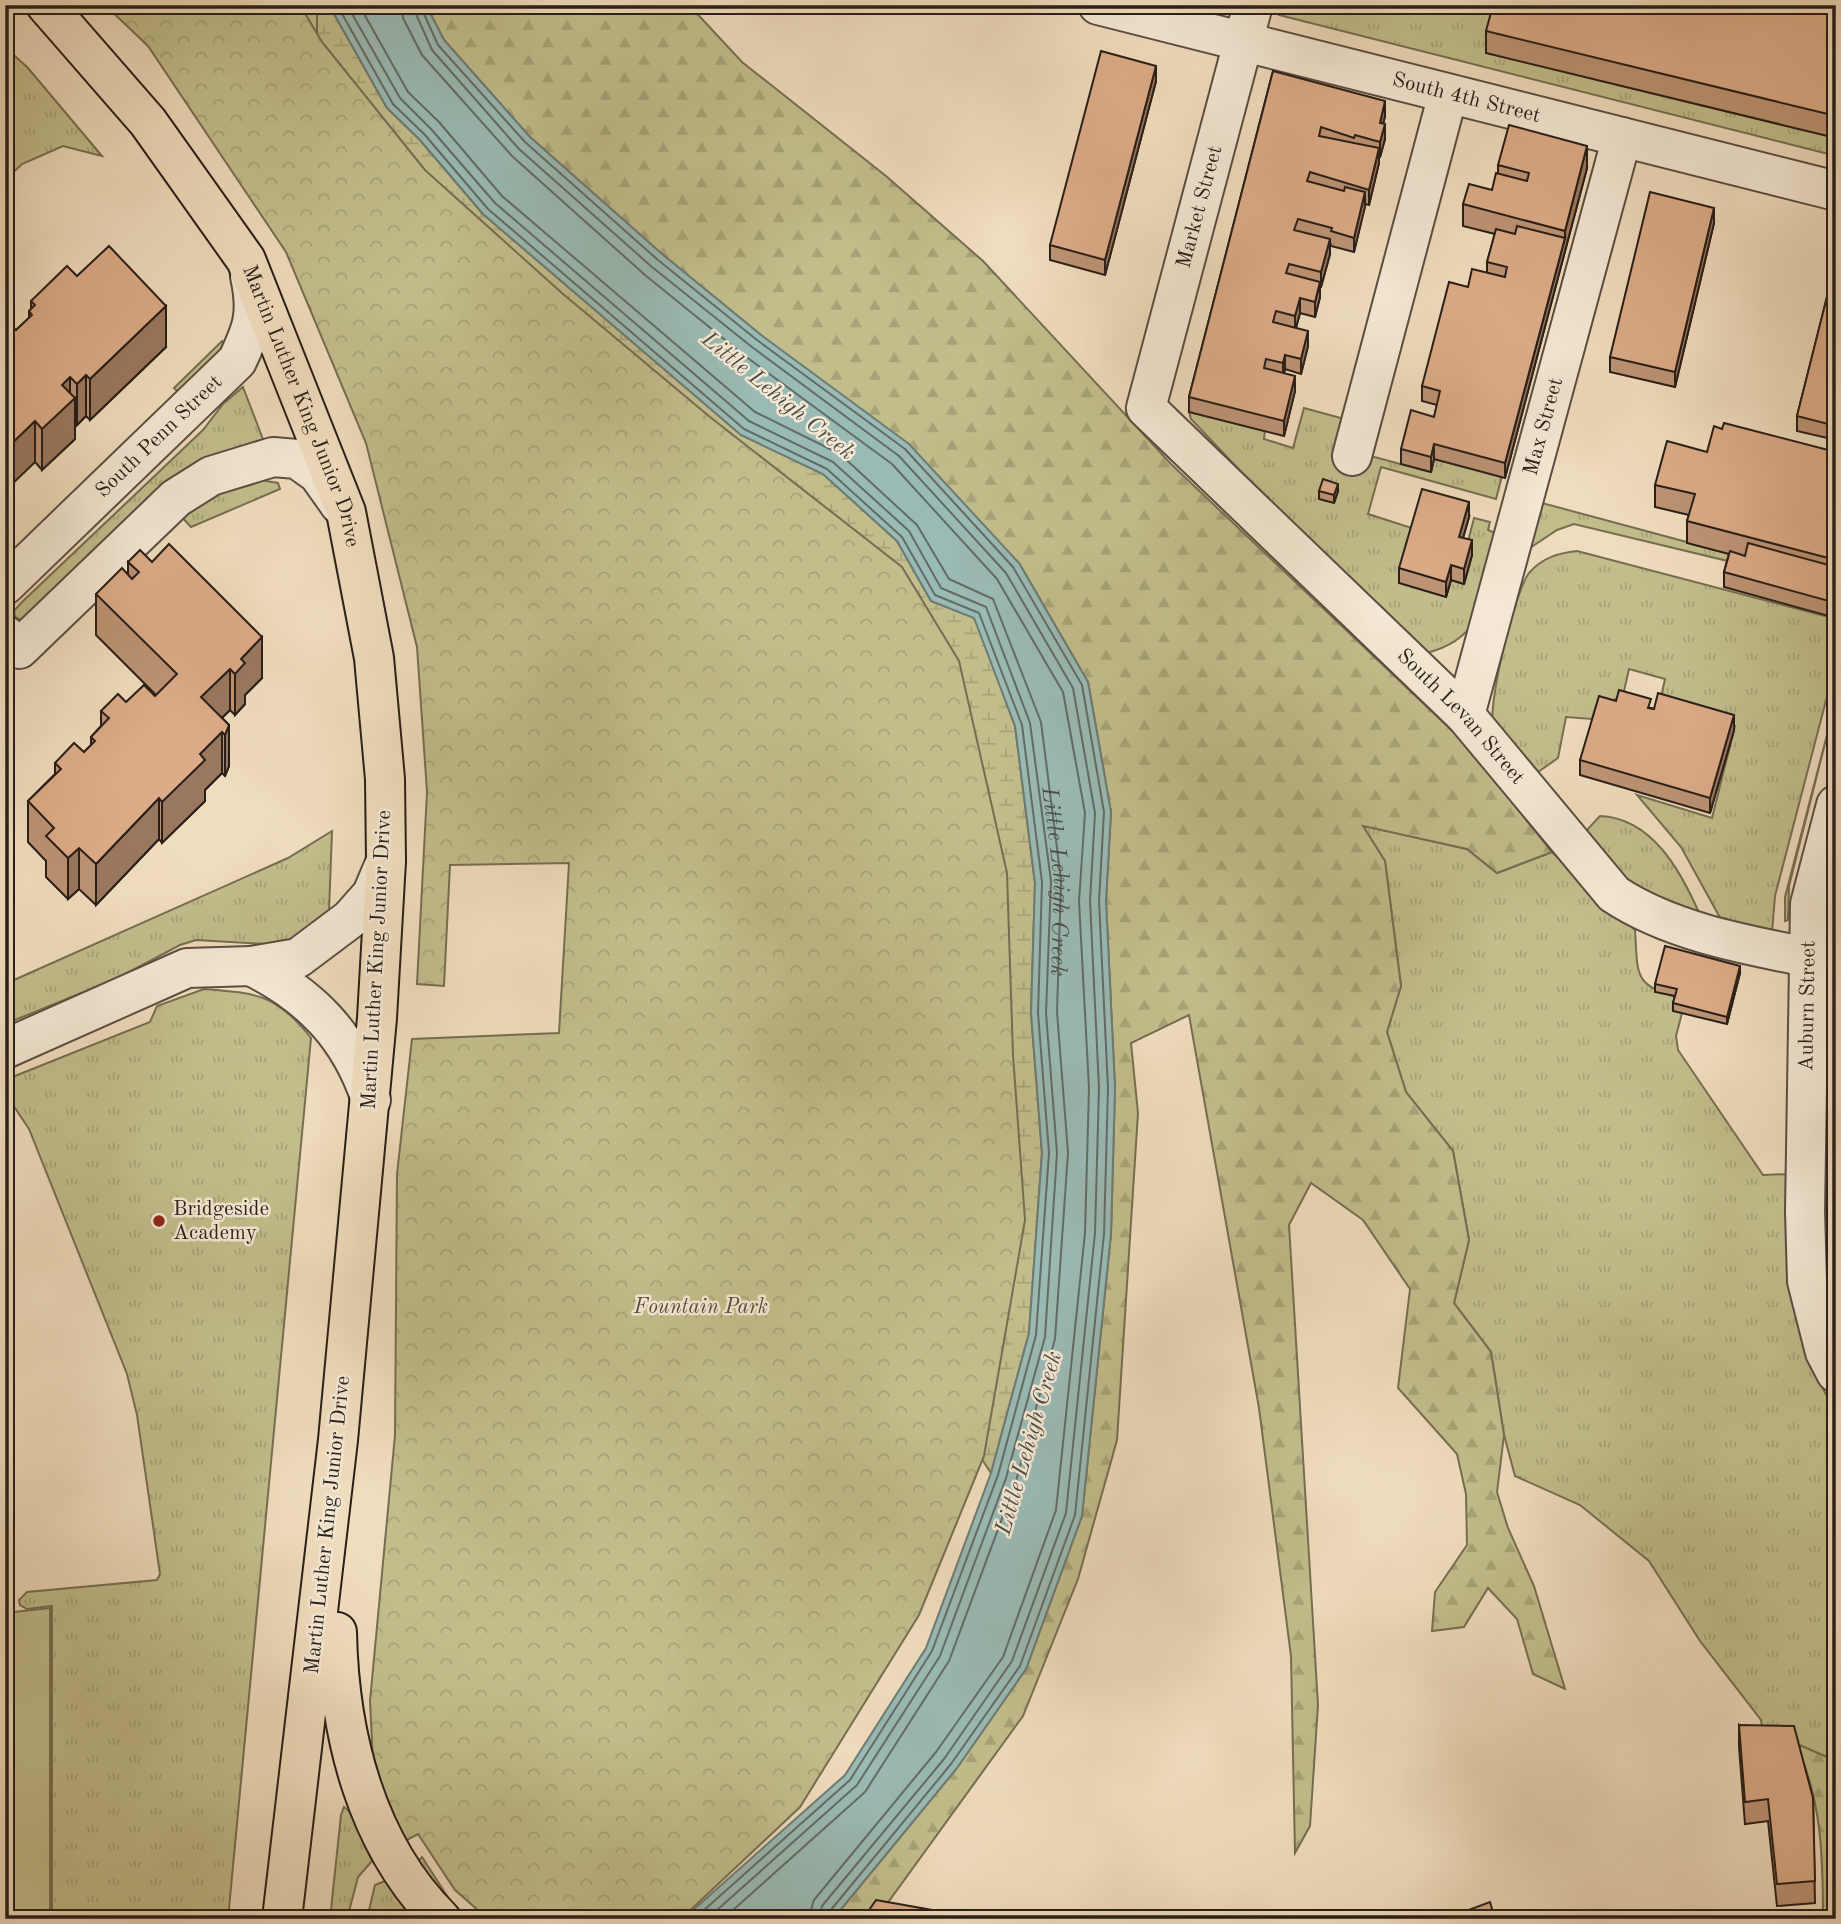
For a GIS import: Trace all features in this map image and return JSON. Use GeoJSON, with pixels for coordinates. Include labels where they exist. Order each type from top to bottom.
{"type":"FeatureCollection","features":[{"type":"Feature","properties":{"kind":"main road","name":"Martin Luther King Junior Drive"},"geometry":{"type":"LineString","coordinates":[[46,5],[148,122],[246,260],[346,512],[374,657],[385,779],[386,861],[371,1100],[350,1287],[338,1440],[282,1919]]}},
{"type":"Feature","properties":{"kind":"main road"},"geometry":{"type":"LineString","coordinates":[[338,1440],[338,1683],[353,1756],[368,1807],[394,1859],[422,1899],[441,1919]]}},
{"type":"Feature","properties":{"kind":"street","name":"South 4th Street"},"geometry":{"type":"LineString","coordinates":[[1098,5],[1836,191]]}},
{"type":"Feature","properties":{"kind":"street","name":"Market Street"},"geometry":{"type":"LineString","coordinates":[[1146,408],[1253,5]]}},
{"type":"Feature","properties":{"kind":"street"},"geometry":{"type":"LineString","coordinates":[[1352,456],[1448,94]]}},
{"type":"Feature","properties":{"kind":"street","name":"Max Street"},"geometry":{"type":"LineString","coordinates":[[1465,715],[1622,137]]}},
{"type":"Feature","properties":{"kind":"street","name":"South Penn Street"},"geometry":{"type":"LineString","coordinates":[[5,585],[237,361],[252,330],[256,303],[246,260]]}},
{"type":"Feature","properties":{"kind":"street","name":"South Levan Street"},"geometry":{"type":"LineString","coordinates":[[1146,408],[1465,715],[1614,894],[1642,912],[1672,924],[1807,957]]}},
{"type":"Feature","properties":{"kind":"street"},"geometry":{"type":"LineString","coordinates":[[12,642],[176,498],[211,477],[273,457],[297,460],[318,474],[346,512]]}},
{"type":"Feature","properties":{"kind":"street","name":"Auburn Street"},"geometry":{"type":"LineString","coordinates":[[1836,805],[1810,904],[1807,957],[1821,1070],[1805,1211],[1807,1281],[1825,1352],[1836,1373]]}},
{"type":"Feature","properties":{"kind":"street"},"geometry":{"type":"LineString","coordinates":[[5,1049],[187,968],[251,966],[298,958],[350,919],[372,894],[386,861]]}},
{"type":"Feature","properties":{"kind":"street"},"geometry":{"type":"LineString","coordinates":[[251,966],[279,980],[344,1040],[360,1068],[371,1100]]}},
{"type":"Feature","properties":{"kind":"street","name":"Auburn Street"},"geometry":{"type":"LineString","coordinates":[[1805,1211],[1827,1268],[1836,1281]]}},
{"type":"Feature","properties":{"kind":"green space","name":"Fountain Park"},"geometry":{"type":"Polygon","coordinates":[[[105,5],[300,5],[322,42],[425,170],[563,294],[710,417],[902,567],[959,661],[1007,873],[1013,1055],[1025,1220],[984,1456],[919,1615],[800,1807],[681,1919],[488,1919],[455,1890],[418,1834],[403,1842],[373,1762],[370,1701],[395,1435],[397,1174],[412,1039],[559,1033],[569,863],[450,865],[444,986],[417,984],[427,792],[417,647],[366,443],[286,252],[148,46],[105,5]]]}},
{"type":"Feature","properties":{"kind":"green space"},"geometry":{"type":"Polygon","coordinates":[[[296,5],[317,5],[317,46],[296,5]]]}},
{"type":"Feature","properties":{"kind":"green space"},"geometry":{"type":"Polygon","coordinates":[[[317,5],[329,5],[387,108],[420,140],[483,214],[741,435],[823,474],[897,541],[931,601],[975,618],[1015,726],[1035,883],[1031,1013],[1042,1153],[1029,1333],[991,1473],[968,1438],[607,386],[317,46],[317,5]]]}},
{"type":"Feature","properties":{"kind":"green space"},"geometry":{"type":"Polygon","coordinates":[[[426,5],[689,5],[742,62],[886,176],[983,261],[1171,464],[1463,741],[1552,852],[1497,873],[1467,849],[1363,826],[1385,861],[1401,986],[1387,1032],[1406,1092],[1453,1151],[1469,1240],[1454,1303],[1491,1352],[1504,1435],[1497,1492],[1508,1528],[1534,1586],[1565,1689],[1533,1674],[1517,1619],[1488,1588],[1464,1627],[1432,1631],[1435,1592],[1467,1545],[1466,1494],[1457,1454],[1398,1388],[1410,1289],[1363,1220],[1311,1183],[1289,1225],[1318,1705],[1310,1826],[1295,1853],[1291,1656],[1259,1408],[1189,1015],[1131,1043],[1138,1113],[1117,1440],[1078,1579],[1023,1716],[876,1919],[833,1919],[957,1768],[1026,1669],[1082,1516],[1111,1234],[1115,1088],[1106,901],[1111,812],[1088,682],[1019,563],[761,335],[662,254],[530,137],[444,40],[426,5]]]}},
{"type":"Feature","properties":{"kind":"green space"},"geometry":{"type":"Polygon","coordinates":[[[1281,5],[1498,5],[1487,53],[1836,138],[1836,156],[1279,15],[1281,5]]]}},
{"type":"Feature","properties":{"kind":"green space"},"geometry":{"type":"Polygon","coordinates":[[[5,47],[28,68],[102,156],[63,146],[22,164],[5,180],[5,47]]]}},
{"type":"Feature","properties":{"kind":"green space"},"geometry":{"type":"Polygon","coordinates":[[[222,341],[225,346],[183,397],[174,388],[222,341]]]}},
{"type":"Feature","properties":{"kind":"green space"},"geometry":{"type":"Polygon","coordinates":[[[243,387],[264,442],[30,615],[21,620],[15,617],[14,611],[21,603],[203,430],[223,404],[243,387]]]}},
{"type":"Feature","properties":{"kind":"green space"},"geometry":{"type":"Polygon","coordinates":[[[1304,408],[1352,421],[1363,454],[1430,472],[1434,459],[1502,476],[1496,499],[1381,467],[1368,514],[1415,529],[1446,596],[1451,580],[1463,584],[1465,553],[1474,518],[1490,522],[1488,530],[1500,535],[1481,609],[1462,636],[1447,646],[1426,653],[1310,544],[1191,419],[1189,412],[1265,431],[1264,439],[1293,448],[1304,408]]]}},
{"type":"Feature","properties":{"kind":"green space"},"geometry":{"type":"Polygon","coordinates":[[[260,480],[278,483],[280,489],[191,527],[180,515],[193,503],[260,480]]]}},
{"type":"Feature","properties":{"kind":"green space"},"geometry":{"type":"Polygon","coordinates":[[[1542,503],[1735,555],[1732,562],[1574,524],[1557,530],[1530,548],[1542,503]]]}},
{"type":"Feature","properties":{"kind":"green space"},"geometry":{"type":"Polygon","coordinates":[[[1577,551],[1836,619],[1836,662],[1775,896],[1772,933],[1723,923],[1681,847],[1637,795],[1712,818],[1735,726],[1659,706],[1665,679],[1629,669],[1622,700],[1615,699],[1612,711],[1596,706],[1592,719],[1566,717],[1558,758],[1531,777],[1495,732],[1493,713],[1499,672],[1510,623],[1523,584],[1529,573],[1545,560],[1577,551]]]}},
{"type":"Feature","properties":{"kind":"green space"},"geometry":{"type":"Polygon","coordinates":[[[1836,700],[1789,886],[1788,920],[1785,921],[1785,897],[1836,700]]]}},
{"type":"Feature","properties":{"kind":"green space"},"geometry":{"type":"Polygon","coordinates":[[[1600,816],[1635,826],[1649,837],[1674,865],[1700,915],[1633,889],[1585,832],[1600,816]]]}},
{"type":"Feature","properties":{"kind":"green space"},"geometry":{"type":"Polygon","coordinates":[[[1362,825],[1467,849],[1497,873],[1552,852],[1635,930],[1640,975],[1652,988],[1677,997],[1673,1010],[1682,1013],[1676,1036],[1678,1050],[1763,1175],[1790,1174],[1813,1370],[1836,1413],[1836,1761],[1763,1734],[1761,1720],[1700,1641],[1649,1561],[1580,1505],[1515,1476],[1504,1435],[1491,1352],[1454,1303],[1469,1240],[1453,1151],[1406,1092],[1387,1032],[1401,986],[1385,861],[1362,825]]]}},
{"type":"Feature","properties":{"kind":"green space"},"geometry":{"type":"Polygon","coordinates":[[[332,831],[329,912],[301,936],[285,942],[265,944],[196,940],[180,945],[116,979],[5,1024],[5,984],[288,858],[332,831]]]}},
{"type":"Feature","properties":{"kind":"green space"},"geometry":{"type":"Polygon","coordinates":[[[204,989],[264,998],[287,1012],[311,1038],[228,1919],[52,1919],[52,1606],[27,1609],[20,1605],[19,1600],[27,1592],[157,1580],[160,1574],[137,1415],[127,1374],[29,1129],[13,1105],[5,1103],[5,1080],[150,1022],[157,1006],[204,989]]]}},
{"type":"Feature","properties":{"kind":"green space"},"geometry":{"type":"Polygon","coordinates":[[[50,1608],[50,1919],[5,1919],[5,1613],[50,1608]]]}},
{"type":"Feature","properties":{"kind":"green space"},"geometry":{"type":"Polygon","coordinates":[[[1795,1743],[1836,1761],[1836,1919],[1823,1919],[1821,1851],[1816,1807],[1811,1785],[1795,1743]]]}},
{"type":"Feature","properties":{"kind":"green space"},"geometry":{"type":"Polygon","coordinates":[[[344,1807],[350,1812],[372,1861],[358,1877],[347,1919],[330,1919],[341,1815],[344,1807]]]}},
{"type":"Feature","properties":{"kind":"green space"},"geometry":{"type":"Polygon","coordinates":[[[422,1857],[451,1902],[470,1919],[456,1910],[417,1862],[422,1857]]]}},
{"type":"Feature","properties":{"kind":"green space"},"geometry":{"type":"Polygon","coordinates":[[[385,1881],[414,1919],[367,1919],[375,1885],[385,1881]]]}},
{"type":"Feature","properties":{"kind":"water","name":"Little Lehigh Creek"},"geometry":{"type":"Polygon","coordinates":[[[329,5],[426,5],[444,40],[530,137],[662,254],[761,335],[909,444],[1019,563],[1088,682],[1111,812],[1106,901],[1115,1088],[1111,1234],[1082,1516],[1026,1669],[957,1768],[833,1919],[683,1919],[845,1775],[926,1648],[991,1473],[1029,1333],[1042,1153],[1031,1013],[1035,883],[1015,726],[974,618],[931,601],[897,541],[823,474],[741,435],[483,214],[420,140],[387,108],[329,5]]]}},
{"type":"Feature","properties":{"kind":"building"},"geometry":{"type":"Polygon","coordinates":[[[1493,5],[1836,5],[1836,116],[1486,31],[1493,5]]]}},
{"type":"Feature","properties":{"kind":"building"},"geometry":{"type":"Polygon","coordinates":[[[1101,51],[1156,66],[1105,260],[1050,245],[1101,51]]]}},
{"type":"Feature","properties":{"kind":"building"},"geometry":{"type":"Polygon","coordinates":[[[1273,71],[1385,101],[1380,123],[1385,124],[1380,142],[1355,135],[1354,138],[1321,127],[1319,136],[1379,148],[1369,190],[1310,172],[1307,181],[1344,191],[1345,187],[1365,192],[1354,238],[1331,231],[1332,228],[1298,219],[1294,230],[1330,239],[1321,272],[1289,264],[1286,273],[1320,282],[1315,302],[1300,298],[1295,316],[1276,311],[1273,322],[1308,331],[1301,359],[1285,355],[1283,363],[1266,359],[1264,368],[1295,376],[1284,421],[1189,397],[1273,71]]]}},
{"type":"Feature","properties":{"kind":"building"},"geometry":{"type":"Polygon","coordinates":[[[1509,125],[1587,146],[1565,231],[1463,204],[1469,184],[1492,190],[1496,173],[1527,181],[1529,173],[1498,165],[1509,125]]]}},
{"type":"Feature","properties":{"kind":"building"},"geometry":{"type":"Polygon","coordinates":[[[1650,192],[1714,208],[1675,372],[1610,357],[1650,192]]]}},
{"type":"Feature","properties":{"kind":"building"},"geometry":{"type":"Polygon","coordinates":[[[1517,226],[1565,238],[1505,463],[1434,444],[1431,457],[1401,449],[1411,410],[1434,417],[1440,391],[1422,386],[1449,282],[1468,287],[1472,269],[1505,277],[1507,267],[1487,262],[1496,229],[1515,234],[1517,226]]]}},
{"type":"Feature","properties":{"kind":"building"},"geometry":{"type":"Polygon","coordinates":[[[109,246],[166,306],[90,379],[86,375],[77,384],[70,377],[62,385],[75,398],[42,429],[35,421],[5,450],[5,327],[9,323],[16,330],[32,315],[29,311],[35,305],[31,301],[67,266],[77,276],[109,246]]]}},
{"type":"Feature","properties":{"kind":"building"},"geometry":{"type":"Polygon","coordinates":[[[1836,261],[1836,426],[1797,416],[1836,261]]]}},
{"type":"Feature","properties":{"kind":"building"},"geometry":{"type":"Polygon","coordinates":[[[1724,423],[1836,452],[1836,544],[1832,559],[1687,521],[1695,494],[1655,485],[1667,441],[1707,452],[1714,426],[1722,429],[1724,423]]]}},
{"type":"Feature","properties":{"kind":"building"},"geometry":{"type":"Polygon","coordinates":[[[1323,479],[1338,484],[1334,495],[1319,491],[1323,479]]]}},
{"type":"Feature","properties":{"kind":"building"},"geometry":{"type":"Polygon","coordinates":[[[1422,489],[1469,502],[1459,537],[1472,540],[1464,569],[1451,565],[1446,582],[1399,568],[1422,489]]]}},
{"type":"Feature","properties":{"kind":"building"},"geometry":{"type":"Polygon","coordinates":[[[1748,543],[1836,567],[1836,603],[1724,572],[1730,551],[1745,556],[1748,543]]]}},
{"type":"Feature","properties":{"kind":"building"},"geometry":{"type":"Polygon","coordinates":[[[169,544],[262,637],[241,659],[245,663],[235,674],[230,669],[201,697],[229,725],[225,735],[222,732],[200,754],[205,760],[162,802],[159,798],[96,864],[79,848],[68,858],[46,836],[54,828],[28,801],[61,769],[55,763],[74,743],[84,752],[95,741],[91,737],[109,718],[101,711],[118,694],[126,702],[144,685],[155,696],[177,674],[96,594],[122,568],[132,579],[139,572],[128,562],[140,550],[152,562],[169,544]]]}},
{"type":"Feature","properties":{"kind":"building"},"geometry":{"type":"Polygon","coordinates":[[[1619,690],[1651,699],[1648,708],[1654,709],[1658,693],[1734,715],[1710,798],[1580,760],[1599,696],[1616,701],[1619,690]]]}},
{"type":"Feature","properties":{"kind":"building"},"geometry":{"type":"Polygon","coordinates":[[[1665,946],[1740,966],[1727,1017],[1673,1003],[1677,989],[1655,984],[1665,946]]]}},
{"type":"Feature","properties":{"kind":"building"},"geometry":{"type":"Polygon","coordinates":[[[1739,1725],[1794,1726],[1813,1798],[1815,1881],[1777,1884],[1768,1799],[1745,1802],[1739,1725]]]}},
{"type":"Feature","properties":{"kind":"building"},"geometry":{"type":"Polygon","coordinates":[[[876,1900],[983,1919],[863,1919],[876,1900]]]}},
{"type":"Feature","properties":{"kind":"building"},"geometry":{"type":"Polygon","coordinates":[[[1490,1902],[1495,1919],[1457,1919],[1455,1915],[1490,1902]]]}},
{"type":"Feature","properties":{"kind":"place","name":"Bridgeside Academy"},"geometry":{"type":"Point","coordinates":[159,1221]}}]}
